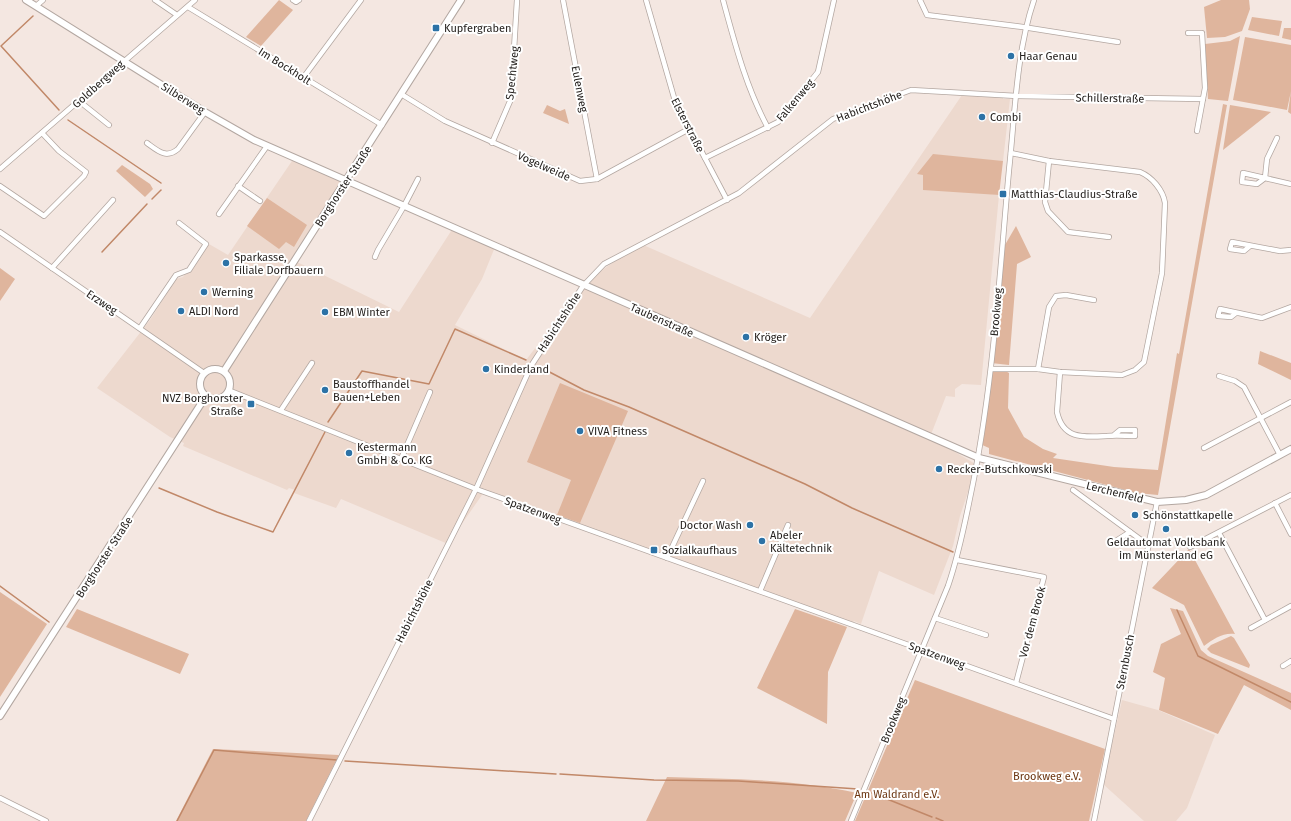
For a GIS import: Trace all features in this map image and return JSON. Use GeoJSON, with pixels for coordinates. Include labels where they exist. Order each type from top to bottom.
{"type":"FeatureCollection","features":[{"type":"Feature","properties":{"kind":"street","name":"Silberweg"},"geometry":{"type":"LineString","coordinates":[[26,0],[205,112],[267,146],[347,181]]}},
{"type":"Feature","properties":{"kind":"street"},"geometry":{"type":"LineString","coordinates":[[36,6],[43,0]]}},
{"type":"Feature","properties":{"kind":"street"},"geometry":{"type":"LineString","coordinates":[[155,0],[177,15]]}},
{"type":"Feature","properties":{"kind":"street","name":"Goldbergweg"},"geometry":{"type":"LineString","coordinates":[[0,169],[195,0]]}},
{"type":"Feature","properties":{"kind":"street"},"geometry":{"type":"LineString","coordinates":[[293,0],[296,2],[299,0]]}},
{"type":"Feature","properties":{"kind":"street"},"geometry":{"type":"LineString","coordinates":[[303,78],[361,0]]}},
{"type":"Feature","properties":{"kind":"street","name":"Borghorster Straße"},"geometry":{"type":"LineString","coordinates":[[224,371],[462,0]]}},
{"type":"Feature","properties":{"kind":"street","name":"Spechtweg"},"geometry":{"type":"LineString","coordinates":[[492,143],[511,98],[517,0]]}},
{"type":"Feature","properties":{"kind":"street","name":"Eulenweg"},"geometry":{"type":"LineString","coordinates":[[563,0],[597,179]]}},
{"type":"Feature","properties":{"kind":"street","name":"Elsterstraße"},"geometry":{"type":"LineString","coordinates":[[646,0],[674,101],[727,200]]}},
{"type":"Feature","properties":{"kind":"street"},"geometry":{"type":"LineString","coordinates":[[723,0],[744,74],[754,101],[768,128]]}},
{"type":"Feature","properties":{"kind":"street","name":"Falkenweg"},"geometry":{"type":"LineString","coordinates":[[705,158],[778,122],[818,72],[834,0]]}},
{"type":"Feature","properties":{"kind":"street"},"geometry":{"type":"LineString","coordinates":[[920,0],[927,15],[1118,42]]}},
{"type":"Feature","properties":{"kind":"street","name":"Brookweg"},"geometry":{"type":"LineString","coordinates":[[852,821],[935,618],[957,560],[978,458],[991,369],[1017,96],[1026,28],[1034,0]]}},
{"type":"Feature","properties":{"kind":"street","name":"Im Bockholt"},"geometry":{"type":"LineString","coordinates":[[188,7],[382,126]]}},
{"type":"Feature","properties":{"kind":"street"},"geometry":{"type":"LineString","coordinates":[[1188,34],[1202,33],[1205,88],[1197,131]]}},
{"type":"Feature","properties":{"kind":"street","name":"Habichtshöhe"},"geometry":{"type":"LineString","coordinates":[[309,821],[476,489],[531,366],[583,286],[604,264],[739,193],[833,119],[911,90],[1017,96]]}},
{"type":"Feature","properties":{"kind":"street","name":"Vogelweide"},"geometry":{"type":"LineString","coordinates":[[401,94],[446,122],[570,178],[580,181],[597,179],[689,129]]}},
{"type":"Feature","properties":{"kind":"street","name":"Schillerstraße"},"geometry":{"type":"LineString","coordinates":[[1017,96],[1203,99]]}},
{"type":"Feature","properties":{"kind":"street"},"geometry":{"type":"LineString","coordinates":[[79,101],[109,125]]}},
{"type":"Feature","properties":{"kind":"street"},"geometry":{"type":"LineString","coordinates":[[147,144],[164,154],[172,154],[178,149],[205,112]]}},
{"type":"Feature","properties":{"kind":"street"},"geometry":{"type":"LineString","coordinates":[[0,186],[44,216],[84,176],[86,172],[82,167],[59,151],[42,133]]}},
{"type":"Feature","properties":{"kind":"street"},"geometry":{"type":"LineString","coordinates":[[1277,138],[1267,158],[1264,178],[1291,184]]}},
{"type":"Feature","properties":{"kind":"street"},"geometry":{"type":"LineString","coordinates":[[219,214],[267,146]]}},
{"type":"Feature","properties":{"kind":"street"},"geometry":{"type":"LineString","coordinates":[[991,369],[1038,369],[1060,372],[1125,374],[1135,370],[1144,362],[1162,273],[1165,204],[1164,195],[1148,176],[1140,172],[1049,161],[1011,153]]}},
{"type":"Feature","properties":{"kind":"street"},"geometry":{"type":"LineString","coordinates":[[1049,161],[1045,202],[1048,212],[1068,232],[1108,237]]}},
{"type":"Feature","properties":{"kind":"street"},"geometry":{"type":"LineString","coordinates":[[376,257],[378,250],[418,179]]}},
{"type":"Feature","properties":{"kind":"street","name":"Taubenstraße"},"geometry":{"type":"LineString","coordinates":[[347,181],[583,286],[978,458]]}},
{"type":"Feature","properties":{"kind":"street"},"geometry":{"type":"LineString","coordinates":[[238,186],[260,201]]}},
{"type":"Feature","properties":{"kind":"street"},"geometry":{"type":"LineString","coordinates":[[52,268],[113,200]]}},
{"type":"Feature","properties":{"kind":"street"},"geometry":{"type":"LineString","coordinates":[[140,328],[176,275],[189,270],[206,244],[179,222]]}},
{"type":"Feature","properties":{"kind":"street","name":"Erzweg"},"geometry":{"type":"LineString","coordinates":[[0,232],[204,373]]}},
{"type":"Feature","properties":{"kind":"street"},"geometry":{"type":"LineString","coordinates":[[1250,246],[1280,251],[1291,250]]}},
{"type":"Feature","properties":{"kind":"street"},"geometry":{"type":"LineString","coordinates":[[1038,369],[1049,307],[1056,296],[1066,295],[1094,300]]}},
{"type":"Feature","properties":{"kind":"street"},"geometry":{"type":"LineString","coordinates":[[1236,313],[1262,318],[1291,307]]}},
{"type":"Feature","properties":{"kind":"street"},"geometry":{"type":"LineString","coordinates":[[281,410],[312,363]]}},
{"type":"Feature","properties":{"kind":"street"},"geometry":{"type":"LineString","coordinates":[[211,369],[224,371],[230,380],[228,390],[222,397],[217,399],[206,396],[200,386],[201,377],[204,373],[211,369]]}},
{"type":"Feature","properties":{"kind":"street"},"geometry":{"type":"LineString","coordinates":[[1060,372],[1057,412],[1058,419],[1068,432],[1084,437],[1114,435]]}},
{"type":"Feature","properties":{"kind":"street"},"geometry":{"type":"LineString","coordinates":[[1219,376],[1240,383],[1280,455]]}},
{"type":"Feature","properties":{"kind":"street","name":"Spatzenweg"},"geometry":{"type":"LineString","coordinates":[[228,390],[476,489],[1114,719]]}},
{"type":"Feature","properties":{"kind":"street"},"geometry":{"type":"LineString","coordinates":[[401,459],[430,392]]}},
{"type":"Feature","properties":{"kind":"street","name":"Borghorster Straße"},"geometry":{"type":"LineString","coordinates":[[0,716],[206,396]]}},
{"type":"Feature","properties":{"kind":"street"},"geometry":{"type":"LineString","coordinates":[[1204,448],[1291,402]]}},
{"type":"Feature","properties":{"kind":"street","name":"Lerchenfeld"},"geometry":{"type":"LineString","coordinates":[[978,458],[1157,502],[1186,500],[1206,495],[1291,449]]}},
{"type":"Feature","properties":{"kind":"street"},"geometry":{"type":"LineString","coordinates":[[667,558],[703,481]]}},
{"type":"Feature","properties":{"kind":"street"},"geometry":{"type":"LineString","coordinates":[[1073,490],[1148,545]]}},
{"type":"Feature","properties":{"kind":"street"},"geometry":{"type":"LineString","coordinates":[[1190,547],[1291,495]]}},
{"type":"Feature","properties":{"kind":"street","name":"Sternbusch"},"geometry":{"type":"LineString","coordinates":[[1094,821],[1157,502]]}},
{"type":"Feature","properties":{"kind":"street"},"geometry":{"type":"LineString","coordinates":[[1275,503],[1291,534]]}},
{"type":"Feature","properties":{"kind":"street"},"geometry":{"type":"LineString","coordinates":[[760,591],[788,525]]}},
{"type":"Feature","properties":{"kind":"street"},"geometry":{"type":"LineString","coordinates":[[1111,544],[1130,532]]}},
{"type":"Feature","properties":{"kind":"street"},"geometry":{"type":"LineString","coordinates":[[1219,532],[1265,620]]}},
{"type":"Feature","properties":{"kind":"street","name":"Vor dem Brook"},"geometry":{"type":"LineString","coordinates":[[957,560],[1044,577],[1016,684]]}},
{"type":"Feature","properties":{"kind":"street"},"geometry":{"type":"LineString","coordinates":[[1251,628],[1291,606]]}},
{"type":"Feature","properties":{"kind":"street"},"geometry":{"type":"LineString","coordinates":[[935,618],[986,635]]}},
{"type":"Feature","properties":{"kind":"street"},"geometry":{"type":"LineString","coordinates":[[1282,666],[1291,662]]}},
{"type":"Feature","properties":{"kind":"street"},"geometry":{"type":"LineString","coordinates":[[0,798],[46,821]]}},
{"type":"Feature","properties":{"kind":"shaded area"},"geometry":{"type":"Polygon","coordinates":[[[962,95],[988,97],[1003,95],[1003,99],[1010,99],[1003,161],[995,161],[991,194],[999,195],[981,385],[962,384],[955,389],[955,397],[946,396],[930,437],[977,465],[960,516],[953,546],[934,595],[879,571],[861,624],[854,621],[852,624],[484,492],[448,544],[341,499],[336,508],[294,493],[295,490],[289,488],[287,490],[183,446],[184,443],[170,437],[97,388],[150,320],[176,279],[183,277],[209,244],[228,255],[294,158],[347,181],[295,261],[399,312],[453,228],[495,247],[482,279],[455,325],[526,360],[583,286],[605,268],[641,244],[810,318],[962,95]]]}},
{"type":"Feature","properties":{"kind":"shaded area"},"geometry":{"type":"Polygon","coordinates":[[[1122,700],[1158,710],[1215,735],[1187,808],[1176,821],[1144,821],[1103,784],[1122,700]]]}},
{"type":"Feature","properties":{"kind":"green space"},"geometry":{"type":"Polygon","coordinates":[[[279,0],[293,10],[261,46],[246,37],[279,0]]]}},
{"type":"Feature","properties":{"kind":"green space"},"geometry":{"type":"Polygon","coordinates":[[[1221,0],[1249,0],[1250,9],[1242,31],[1225,37],[1207,38],[1204,7],[1221,0]]]}},
{"type":"Feature","properties":{"kind":"green space"},"geometry":{"type":"Polygon","coordinates":[[[1252,17],[1282,21],[1279,36],[1248,30],[1252,17]]]}},
{"type":"Feature","properties":{"kind":"green space"},"geometry":{"type":"Polygon","coordinates":[[[1284,28],[1291,28],[1291,40],[1282,38],[1284,28]]]}},
{"type":"Feature","properties":{"kind":"green space"},"geometry":{"type":"Polygon","coordinates":[[[1240,36],[1228,101],[1208,99],[1205,44],[1230,41],[1240,36]]]}},
{"type":"Feature","properties":{"kind":"green space"},"geometry":{"type":"Polygon","coordinates":[[[1245,37],[1291,45],[1291,91],[1287,110],[1233,100],[1245,37]]]}},
{"type":"Feature","properties":{"kind":"green space"},"geometry":{"type":"Polygon","coordinates":[[[1291,91],[1291,114],[1288,112],[1291,91]]]}},
{"type":"Feature","properties":{"kind":"green space"},"geometry":{"type":"Polygon","coordinates":[[[1223,104],[1227,105],[1158,495],[1137,493],[989,454],[989,448],[980,444],[991,369],[1002,369],[1009,373],[1008,408],[1024,437],[1043,449],[1057,454],[1053,458],[1114,467],[1158,470],[1177,353],[1179,354],[1223,104]]]}},
{"type":"Feature","properties":{"kind":"green space"},"geometry":{"type":"Polygon","coordinates":[[[547,105],[560,111],[565,109],[569,124],[543,113],[547,105]]]}},
{"type":"Feature","properties":{"kind":"green space"},"geometry":{"type":"Polygon","coordinates":[[[1230,105],[1271,112],[1223,150],[1230,105]]]}},
{"type":"Feature","properties":{"kind":"green space"},"geometry":{"type":"Polygon","coordinates":[[[933,154],[1003,161],[999,195],[923,190],[923,175],[917,174],[933,154]]]}},
{"type":"Feature","properties":{"kind":"green space"},"geometry":{"type":"Polygon","coordinates":[[[122,165],[150,184],[153,189],[145,197],[116,171],[122,165]]]}},
{"type":"Feature","properties":{"kind":"green space"},"geometry":{"type":"Polygon","coordinates":[[[267,198],[307,225],[294,247],[286,242],[279,249],[247,226],[267,198]]]}},
{"type":"Feature","properties":{"kind":"green space"},"geometry":{"type":"Polygon","coordinates":[[[1016,226],[1031,257],[1017,264],[1009,365],[991,363],[1002,250],[1016,226]]]}},
{"type":"Feature","properties":{"kind":"green space"},"geometry":{"type":"Polygon","coordinates":[[[0,268],[15,279],[0,301],[0,268]]]}},
{"type":"Feature","properties":{"kind":"green space"},"geometry":{"type":"Polygon","coordinates":[[[1260,351],[1291,363],[1291,380],[1258,364],[1260,351]]]}},
{"type":"Feature","properties":{"kind":"green space"},"geometry":{"type":"Polygon","coordinates":[[[560,383],[628,411],[580,523],[557,515],[571,480],[527,462],[560,383]]]}},
{"type":"Feature","properties":{"kind":"green space"},"geometry":{"type":"Polygon","coordinates":[[[1189,549],[1235,634],[1223,635],[1204,646],[1184,605],[1152,588],[1189,549]]]}},
{"type":"Feature","properties":{"kind":"green space"},"geometry":{"type":"Polygon","coordinates":[[[0,592],[47,624],[0,697],[0,592]]]}},
{"type":"Feature","properties":{"kind":"green space"},"geometry":{"type":"Polygon","coordinates":[[[1170,608],[1183,611],[1201,650],[1208,656],[1291,693],[1291,710],[1244,685],[1218,734],[1159,710],[1165,678],[1153,672],[1161,644],[1181,634],[1170,608]]]}},
{"type":"Feature","properties":{"kind":"green space"},"geometry":{"type":"Polygon","coordinates":[[[77,609],[189,654],[180,674],[66,627],[77,609]]]}},
{"type":"Feature","properties":{"kind":"green space"},"geometry":{"type":"Polygon","coordinates":[[[795,609],[847,627],[828,672],[827,724],[757,688],[795,609]]]}},
{"type":"Feature","properties":{"kind":"green space"},"geometry":{"type":"Polygon","coordinates":[[[1231,636],[1234,638],[1250,665],[1249,668],[1211,653],[1207,649],[1211,645],[1231,636]]]}},
{"type":"Feature","properties":{"kind":"green space","name":"Brookweg e.V."},"geometry":{"type":"Polygon","coordinates":[[[915,680],[1105,749],[1089,821],[855,821],[915,680]]]}},
{"type":"Feature","properties":{"kind":"green space"},"geometry":{"type":"Polygon","coordinates":[[[213,749],[339,755],[306,821],[176,821],[213,749]]]}},
{"type":"Feature","properties":{"kind":"green space"},"geometry":{"type":"Polygon","coordinates":[[[667,777],[787,782],[834,788],[857,793],[845,821],[646,821],[667,777]]]}},
{"type":"Feature","properties":{"kind":"waterway"},"geometry":{"type":"LineString","coordinates":[[33,16],[1,46],[59,110]]}},
{"type":"Feature","properties":{"kind":"waterway"},"geometry":{"type":"LineString","coordinates":[[68,120],[161,183]]}},
{"type":"Feature","properties":{"kind":"waterway"},"geometry":{"type":"LineString","coordinates":[[152,199],[161,190]]}},
{"type":"Feature","properties":{"kind":"waterway"},"geometry":{"type":"LineString","coordinates":[[102,252],[147,204]]}},
{"type":"Feature","properties":{"kind":"waterway"},"geometry":{"type":"LineString","coordinates":[[328,422],[362,371],[429,384],[455,329],[526,360]]}},
{"type":"Feature","properties":{"kind":"waterway"},"geometry":{"type":"LineString","coordinates":[[538,366],[584,390],[629,407],[805,484],[852,508],[953,552]]}},
{"type":"Feature","properties":{"kind":"waterway"},"geometry":{"type":"LineString","coordinates":[[159,488],[217,512],[273,532],[326,430]]}},
{"type":"Feature","properties":{"kind":"waterway"},"geometry":{"type":"LineString","coordinates":[[0,586],[49,622]]}},
{"type":"Feature","properties":{"kind":"waterway"},"geometry":{"type":"LineString","coordinates":[[1177,610],[1198,656],[1291,702]]}},
{"type":"Feature","properties":{"kind":"waterway"},"geometry":{"type":"LineString","coordinates":[[177,821],[214,750],[337,760]]}},
{"type":"Feature","properties":{"kind":"waterway"},"geometry":{"type":"LineString","coordinates":[[345,761],[556,774]]}},
{"type":"Feature","properties":{"kind":"waterway"},"geometry":{"type":"LineString","coordinates":[[560,774],[654,780],[738,781],[858,789]]}},
{"type":"Feature","properties":{"kind":"waterway"},"geometry":{"type":"LineString","coordinates":[[872,793],[932,817]]}},
{"type":"Feature","properties":{"kind":"waterway"},"geometry":{"type":"LineString","coordinates":[[936,818],[943,821]]}},
{"type":"Feature","properties":{"kind":"place","name":"Kupfergraben"},"geometry":{"type":"Point","coordinates":[436,28]}},
{"type":"Feature","properties":{"kind":"place","name":"Haar Genau"},"geometry":{"type":"Point","coordinates":[1011,56]}},
{"type":"Feature","properties":{"kind":"place","name":"Combi"},"geometry":{"type":"Point","coordinates":[982,117]}},
{"type":"Feature","properties":{"kind":"place","name":"Matthias-Claudius-Straße"},"geometry":{"type":"Point","coordinates":[1003,194]}},
{"type":"Feature","properties":{"kind":"place","name":"Sparkasse, Filiale Dorfbauern"},"geometry":{"type":"Point","coordinates":[226,263]}},
{"type":"Feature","properties":{"kind":"place","name":"Werning"},"geometry":{"type":"Point","coordinates":[204,292]}},
{"type":"Feature","properties":{"kind":"place","name":"ALDI Nord"},"geometry":{"type":"Point","coordinates":[181,311]}},
{"type":"Feature","properties":{"kind":"place","name":"EBM Winter"},"geometry":{"type":"Point","coordinates":[325,312]}},
{"type":"Feature","properties":{"kind":"place","name":"Kröger"},"geometry":{"type":"Point","coordinates":[746,337]}},
{"type":"Feature","properties":{"kind":"place","name":"Kinderland"},"geometry":{"type":"Point","coordinates":[486,369]}},
{"type":"Feature","properties":{"kind":"place","name":"Baustoffhandel Bauen+Leben"},"geometry":{"type":"Point","coordinates":[325,390]}},
{"type":"Feature","properties":{"kind":"place","name":"NVZ Borghorster Straße"},"geometry":{"type":"Point","coordinates":[251,404]}},
{"type":"Feature","properties":{"kind":"place","name":"VIVA Fitness"},"geometry":{"type":"Point","coordinates":[580,431]}},
{"type":"Feature","properties":{"kind":"place","name":"Kestermann GmbH & Co. KG"},"geometry":{"type":"Point","coordinates":[349,453]}},
{"type":"Feature","properties":{"kind":"place","name":"Recker-Butschkowski"},"geometry":{"type":"Point","coordinates":[939,469]}},
{"type":"Feature","properties":{"kind":"place","name":"Schönstattkapelle"},"geometry":{"type":"Point","coordinates":[1135,515]}},
{"type":"Feature","properties":{"kind":"place","name":"Doctor Wash"},"geometry":{"type":"Point","coordinates":[750,525]}},
{"type":"Feature","properties":{"kind":"place","name":"Geldautomat Volksbank im Münsterland eG"},"geometry":{"type":"Point","coordinates":[1166,529]}},
{"type":"Feature","properties":{"kind":"place","name":"Abeler Kältetechnik"},"geometry":{"type":"Point","coordinates":[762,541]}},
{"type":"Feature","properties":{"kind":"place","name":"Sozialkaufhaus"},"geometry":{"type":"Point","coordinates":[654,550]}},
{"type":"Feature","properties":{"kind":"park label","name":"Am Waldrand e.V."},"geometry":{"type":"Point","coordinates":[897,794]}}]}
